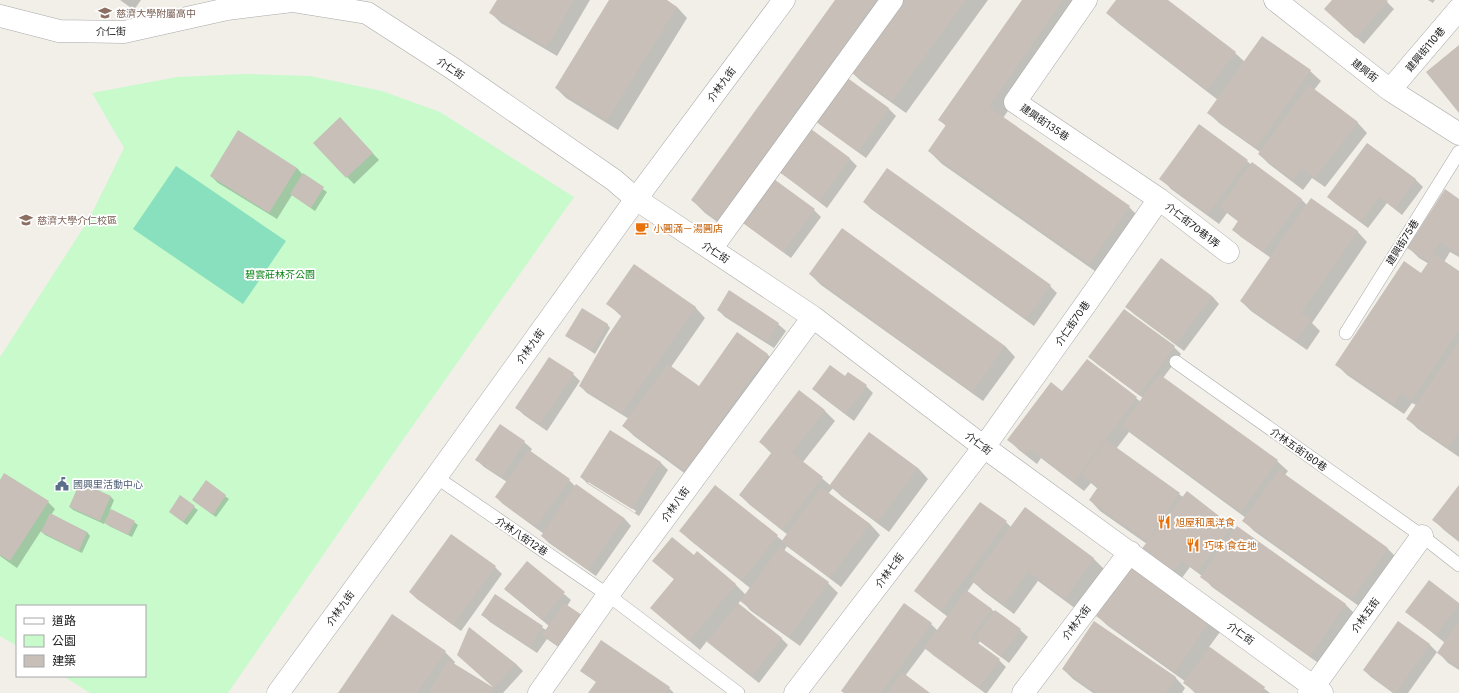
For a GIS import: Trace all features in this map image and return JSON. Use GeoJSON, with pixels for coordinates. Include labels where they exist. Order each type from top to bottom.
{"type":"FeatureCollection","features":[{"type":"Feature","properties":{"kind":"street","name":"介林九街"},"geometry":{"type":"LineString","coordinates":[[278,693],[636,199],[784,0]]}},
{"type":"Feature","properties":{"kind":"street"},"geometry":{"type":"LineString","coordinates":[[711,249],[892,0]]}},
{"type":"Feature","properties":{"kind":"street","name":"建興街135巷"},"geometry":{"type":"LineString","coordinates":[[1086,0],[1015,102],[1159,198]]}},
{"type":"Feature","properties":{"kind":"street","name":"建興街"},"geometry":{"type":"LineString","coordinates":[[1275,0],[1390,90],[1459,134]]}},
{"type":"Feature","properties":{"kind":"street","name":"介仁街"},"geometry":{"type":"LineString","coordinates":[[0,16],[59,31],[124,32],[227,9],[292,1],[367,13],[452,68],[614,180],[636,199],[813,317],[984,447],[1130,552],[1315,691]]}},
{"type":"Feature","properties":{"kind":"street","name":"建興街110巷"},"geometry":{"type":"LineString","coordinates":[[1390,90],[1459,9]]}},
{"type":"Feature","properties":{"kind":"street","name":"介仁街70巷1弄"},"geometry":{"type":"LineString","coordinates":[[1159,198],[1228,252]]}},
{"type":"Feature","properties":{"kind":"street","name":"介仁街70巷"},"geometry":{"type":"LineString","coordinates":[[984,447],[1085,306],[1159,198]]}},
{"type":"Feature","properties":{"kind":"street","name":"介林八街"},"geometry":{"type":"LineString","coordinates":[[539,693],[608,595],[813,317]]}},
{"type":"Feature","properties":{"kind":"street","name":"介林七街"},"geometry":{"type":"LineString","coordinates":[[795,693],[984,447]]}},
{"type":"Feature","properties":{"kind":"street","name":"介林五街"},"geometry":{"type":"LineString","coordinates":[[1315,691],[1422,536]]}},
{"type":"Feature","properties":{"kind":"street","name":"介林六街"},"geometry":{"type":"LineString","coordinates":[[1023,693],[1130,552]]}},
{"type":"Feature","properties":{"kind":"lane","name":"建興街75巷"},"geometry":{"type":"LineString","coordinates":[[1346,333],[1459,152]]}},
{"type":"Feature","properties":{"kind":"lane","name":"介林五街180巷"},"geometry":{"type":"LineString","coordinates":[[1176,362],[1422,536],[1459,565]]}},
{"type":"Feature","properties":{"kind":"lane","name":"介林八街12巷"},"geometry":{"type":"LineString","coordinates":[[436,477],[608,595],[738,693]]}},
{"type":"Feature","properties":{"kind":"green space","name":"碧雲莊林芥公園"},"geometry":{"type":"Polygon","coordinates":[[[245,74],[310,76],[382,91],[440,112],[574,197],[395,451],[228,693],[90,693],[65,677],[146,677],[146,605],[16,605],[16,645],[0,636],[0,357],[89,219],[124,148],[92,93],[177,77],[245,74]]]}},
{"type":"Feature","properties":{"kind":"green space"},"geometry":{"type":"Polygon","coordinates":[[[176,166],[286,241],[243,304],[133,229],[176,166]]]}},
{"type":"Feature","properties":{"kind":"building"},"geometry":{"type":"Polygon","coordinates":[[[497,0],[574,0],[547,47],[489,13],[497,0]]]}},
{"type":"Feature","properties":{"kind":"building"},"geometry":{"type":"Polygon","coordinates":[[[609,0],[667,0],[677,7],[607,120],[555,88],[609,0]]]}},
{"type":"Feature","properties":{"kind":"building"},"geometry":{"type":"Polygon","coordinates":[[[835,0],[876,0],[718,220],[691,200],[835,0]]]}},
{"type":"Feature","properties":{"kind":"building"},"geometry":{"type":"Polygon","coordinates":[[[896,0],[966,0],[892,101],[847,69],[896,0]]]}},
{"type":"Feature","properties":{"kind":"building"},"geometry":{"type":"Polygon","coordinates":[[[1022,0],[1063,0],[989,107],[1130,206],[1089,264],[928,151],[946,125],[938,120],[1022,0]]]}},
{"type":"Feature","properties":{"kind":"building"},"geometry":{"type":"Polygon","coordinates":[[[1116,0],[1168,0],[1236,52],[1207,90],[1106,13],[1116,0]]]}},
{"type":"Feature","properties":{"kind":"building"},"geometry":{"type":"Polygon","coordinates":[[[1332,0],[1388,1],[1356,38],[1324,9],[1332,0]]]}},
{"type":"Feature","properties":{"kind":"building"},"geometry":{"type":"Polygon","coordinates":[[[1262,36],[1311,70],[1256,148],[1207,113],[1262,36]]]}},
{"type":"Feature","properties":{"kind":"building"},"geometry":{"type":"Polygon","coordinates":[[[1459,45],[1459,113],[1426,72],[1459,45]]]}},
{"type":"Feature","properties":{"kind":"building"},"geometry":{"type":"Polygon","coordinates":[[[842,74],[889,108],[858,152],[810,117],[842,74]]]}},
{"type":"Feature","properties":{"kind":"building"},"geometry":{"type":"Polygon","coordinates":[[[1309,85],[1358,122],[1315,178],[1301,168],[1293,180],[1258,154],[1309,85]]]}},
{"type":"Feature","properties":{"kind":"building"},"geometry":{"type":"Polygon","coordinates":[[[340,117],[373,153],[346,178],[313,143],[340,117]]]}},
{"type":"Feature","properties":{"kind":"building"},"geometry":{"type":"Polygon","coordinates":[[[803,123],[850,158],[820,201],[772,167],[803,123]]]}},
{"type":"Feature","properties":{"kind":"building"},"geometry":{"type":"Polygon","coordinates":[[[1199,124],[1248,160],[1208,214],[1159,179],[1199,124]]]}},
{"type":"Feature","properties":{"kind":"building"},"geometry":{"type":"Polygon","coordinates":[[[238,130],[297,168],[269,213],[210,176],[238,130]]]}},
{"type":"Feature","properties":{"kind":"building"},"geometry":{"type":"Polygon","coordinates":[[[1367,143],[1416,179],[1395,209],[1379,197],[1361,222],[1327,197],[1367,143]]]}},
{"type":"Feature","properties":{"kind":"building"},"geometry":{"type":"Polygon","coordinates":[[[1252,162],[1302,199],[1263,252],[1232,230],[1238,221],[1220,207],[1252,162]]]}},
{"type":"Feature","properties":{"kind":"building"},"geometry":{"type":"Polygon","coordinates":[[[887,168],[1051,285],[1026,319],[863,202],[887,168]]]}},
{"type":"Feature","properties":{"kind":"building"},"geometry":{"type":"Polygon","coordinates":[[[303,173],[324,187],[311,208],[290,194],[303,173]]]}},
{"type":"Feature","properties":{"kind":"building"},"geometry":{"type":"Polygon","coordinates":[[[767,174],[815,209],[783,252],[735,217],[767,174]]]}},
{"type":"Feature","properties":{"kind":"building"},"geometry":{"type":"Polygon","coordinates":[[[1445,189],[1459,199],[1459,255],[1440,242],[1428,261],[1407,248],[1445,189]]]}},
{"type":"Feature","properties":{"kind":"building"},"geometry":{"type":"Polygon","coordinates":[[[1311,198],[1358,231],[1301,313],[1311,320],[1296,341],[1240,301],[1311,198]]]}},
{"type":"Feature","properties":{"kind":"building"},"geometry":{"type":"Polygon","coordinates":[[[842,228],[1005,346],[972,392],[809,274],[842,228]]]}},
{"type":"Feature","properties":{"kind":"building"},"geometry":{"type":"Polygon","coordinates":[[[1434,254],[1459,271],[1459,330],[1412,400],[1401,393],[1394,404],[1335,365],[1404,261],[1421,273],[1434,254]]]}},
{"type":"Feature","properties":{"kind":"building"},"geometry":{"type":"Polygon","coordinates":[[[1161,258],[1212,296],[1176,344],[1125,307],[1161,258]]]}},
{"type":"Feature","properties":{"kind":"building"},"geometry":{"type":"Polygon","coordinates":[[[634,264],[696,307],[622,413],[579,386],[607,337],[622,315],[606,304],[634,264]]]}},
{"type":"Feature","properties":{"kind":"building"},"geometry":{"type":"Polygon","coordinates":[[[729,290],[779,323],[767,342],[717,310],[729,290]]]}},
{"type":"Feature","properties":{"kind":"building"},"geometry":{"type":"Polygon","coordinates":[[[582,308],[608,324],[591,351],[565,336],[582,308]]]}},
{"type":"Feature","properties":{"kind":"building"},"geometry":{"type":"Polygon","coordinates":[[[1124,309],[1175,346],[1139,395],[1088,357],[1124,309]]]}},
{"type":"Feature","properties":{"kind":"building"},"geometry":{"type":"Polygon","coordinates":[[[737,332],[768,354],[685,471],[622,426],[668,364],[699,386],[737,332]]]}},
{"type":"Feature","properties":{"kind":"building"},"geometry":{"type":"Polygon","coordinates":[[[1459,341],[1459,432],[1448,448],[1406,419],[1459,341]]]}},
{"type":"Feature","properties":{"kind":"building"},"geometry":{"type":"Polygon","coordinates":[[[549,357],[574,373],[540,424],[515,408],[549,357]]]}},
{"type":"Feature","properties":{"kind":"building"},"geometry":{"type":"Polygon","coordinates":[[[1087,359],[1137,397],[1074,482],[1030,449],[1026,454],[1007,440],[1051,382],[1062,391],[1087,359]]]}},
{"type":"Feature","properties":{"kind":"building"},"geometry":{"type":"Polygon","coordinates":[[[830,365],[845,376],[848,372],[867,385],[846,414],[812,389],[830,365]]]}},
{"type":"Feature","properties":{"kind":"building"},"geometry":{"type":"Polygon","coordinates":[[[1159,374],[1278,460],[1241,512],[1122,426],[1159,374]]]}},
{"type":"Feature","properties":{"kind":"building"},"geometry":{"type":"Polygon","coordinates":[[[799,390],[825,410],[792,453],[823,477],[782,530],[739,495],[772,452],[759,442],[799,390]]]}},
{"type":"Feature","properties":{"kind":"building"},"geometry":{"type":"Polygon","coordinates":[[[500,424],[525,441],[502,477],[475,460],[500,424]]]}},
{"type":"Feature","properties":{"kind":"building"},"geometry":{"type":"Polygon","coordinates":[[[610,430],[661,462],[632,509],[580,477],[610,430]]]}},
{"type":"Feature","properties":{"kind":"building"},"geometry":{"type":"Polygon","coordinates":[[[869,432],[918,468],[878,522],[829,486],[869,432]]]}},
{"type":"Feature","properties":{"kind":"building"},"geometry":{"type":"Polygon","coordinates":[[[1106,440],[1180,493],[1147,541],[1089,500],[1098,487],[1082,475],[1106,440]]]}},
{"type":"Feature","properties":{"kind":"building"},"geometry":{"type":"Polygon","coordinates":[[[529,450],[570,479],[536,527],[495,497],[529,450]]]}},
{"type":"Feature","properties":{"kind":"building"},"geometry":{"type":"Polygon","coordinates":[[[1279,470],[1388,548],[1352,599],[1242,521],[1279,470]]]}},
{"type":"Feature","properties":{"kind":"building"},"geometry":{"type":"Polygon","coordinates":[[[4,473],[49,501],[10,561],[0,555],[0,480],[4,473]]]}},
{"type":"Feature","properties":{"kind":"building"},"geometry":{"type":"Polygon","coordinates":[[[206,480],[226,495],[213,515],[192,500],[206,480]]]}},
{"type":"Feature","properties":{"kind":"building"},"geometry":{"type":"Polygon","coordinates":[[[80,482],[111,496],[100,521],[69,507],[80,482]]]}},
{"type":"Feature","properties":{"kind":"building"},"geometry":{"type":"Polygon","coordinates":[[[576,484],[624,518],[588,570],[541,536],[576,484]]]}},
{"type":"Feature","properties":{"kind":"building"},"geometry":{"type":"Polygon","coordinates":[[[715,485],[778,535],[742,581],[679,531],[715,485]]]}},
{"type":"Feature","properties":{"kind":"building"},"geometry":{"type":"Polygon","coordinates":[[[1459,485],[1459,540],[1432,520],[1459,485]]]}},
{"type":"Feature","properties":{"kind":"building"},"geometry":{"type":"Polygon","coordinates":[[[821,487],[870,524],[830,578],[781,542],[821,487]]]}},
{"type":"Feature","properties":{"kind":"building"},"geometry":{"type":"Polygon","coordinates":[[[1187,491],[1232,526],[1197,572],[1182,561],[1171,575],[1140,551],[1187,491]]]}},
{"type":"Feature","properties":{"kind":"building"},"geometry":{"type":"Polygon","coordinates":[[[180,495],[195,506],[183,522],[169,512],[180,495]]]}},
{"type":"Feature","properties":{"kind":"building"},"geometry":{"type":"Polygon","coordinates":[[[980,502],[1007,521],[941,611],[914,591],[980,502]]]}},
{"type":"Feature","properties":{"kind":"building"},"geometry":{"type":"Polygon","coordinates":[[[1025,507],[1094,558],[1065,599],[1028,572],[1004,604],[971,581],[1025,507]]]}},
{"type":"Feature","properties":{"kind":"building"},"geometry":{"type":"Polygon","coordinates":[[[111,509],[135,521],[128,535],[104,523],[111,509]]]}},
{"type":"Feature","properties":{"kind":"building"},"geometry":{"type":"Polygon","coordinates":[[[50,513],[87,532],[79,551],[41,532],[50,513]]]}},
{"type":"Feature","properties":{"kind":"building"},"geometry":{"type":"Polygon","coordinates":[[[1237,526],[1346,604],[1310,656],[1200,577],[1237,526]]]}},
{"type":"Feature","properties":{"kind":"building"},"geometry":{"type":"Polygon","coordinates":[[[451,534],[496,566],[453,625],[409,592],[451,534]]]}},
{"type":"Feature","properties":{"kind":"building"},"geometry":{"type":"Polygon","coordinates":[[[672,537],[694,555],[697,551],[736,584],[689,641],[650,608],[674,579],[652,561],[672,537]]]}},
{"type":"Feature","properties":{"kind":"building"},"geometry":{"type":"Polygon","coordinates":[[[780,547],[829,582],[789,637],[740,601],[780,547]]]}},
{"type":"Feature","properties":{"kind":"building"},"geometry":{"type":"Polygon","coordinates":[[[527,561],[565,592],[542,620],[504,589],[527,561]]]}},
{"type":"Feature","properties":{"kind":"building"},"geometry":{"type":"Polygon","coordinates":[[[1131,565],[1210,621],[1175,672],[1096,616],[1131,565]]]}},
{"type":"Feature","properties":{"kind":"building"},"geometry":{"type":"Polygon","coordinates":[[[1429,580],[1459,603],[1436,635],[1405,612],[1429,580]]]}},
{"type":"Feature","properties":{"kind":"building"},"geometry":{"type":"Polygon","coordinates":[[[966,590],[992,609],[971,638],[1000,659],[979,688],[924,648],[966,590]]]}},
{"type":"Feature","properties":{"kind":"building"},"geometry":{"type":"Polygon","coordinates":[[[495,594],[543,626],[530,647],[481,615],[495,594]]]}},
{"type":"Feature","properties":{"kind":"building"},"geometry":{"type":"Polygon","coordinates":[[[564,603],[585,617],[563,650],[542,635],[564,603]]]}},
{"type":"Feature","properties":{"kind":"building"},"geometry":{"type":"Polygon","coordinates":[[[738,603],[782,638],[752,676],[707,642],[738,603]]]}},
{"type":"Feature","properties":{"kind":"building"},"geometry":{"type":"Polygon","coordinates":[[[904,603],[932,623],[881,693],[844,693],[841,691],[904,603]]]}},
{"type":"Feature","properties":{"kind":"building"},"geometry":{"type":"Polygon","coordinates":[[[995,610],[1021,629],[1001,657],[975,638],[995,610]]]}},
{"type":"Feature","properties":{"kind":"building"},"geometry":{"type":"Polygon","coordinates":[[[392,614],[446,651],[417,693],[338,693],[392,614]]]}},
{"type":"Feature","properties":{"kind":"building"},"geometry":{"type":"Polygon","coordinates":[[[1459,620],[1459,668],[1437,653],[1459,620]]]}},
{"type":"Feature","properties":{"kind":"building"},"geometry":{"type":"Polygon","coordinates":[[[1094,621],[1176,677],[1165,693],[1097,693],[1062,669],[1094,621]]]}},
{"type":"Feature","properties":{"kind":"building"},"geometry":{"type":"Polygon","coordinates":[[[1398,621],[1430,644],[1396,693],[1394,693],[1363,670],[1398,621]]]}},
{"type":"Feature","properties":{"kind":"building"},"geometry":{"type":"Polygon","coordinates":[[[469,627],[516,664],[494,688],[457,655],[469,627]]]}},
{"type":"Feature","properties":{"kind":"building"},"geometry":{"type":"Polygon","coordinates":[[[601,640],[670,687],[666,693],[588,693],[596,682],[580,671],[601,640]]]}},
{"type":"Feature","properties":{"kind":"building"},"geometry":{"type":"Polygon","coordinates":[[[1210,647],[1265,687],[1261,693],[1197,693],[1183,683],[1210,647]]]}},
{"type":"Feature","properties":{"kind":"building"},"geometry":{"type":"Polygon","coordinates":[[[448,660],[494,688],[491,693],[429,692],[448,660]]]}},
{"type":"Feature","properties":{"kind":"building"},"geometry":{"type":"Polygon","coordinates":[[[902,672],[930,693],[887,693],[902,672]]]}},
{"type":"Feature","properties":{"kind":"place","name":"慈濟大學附屬高中"},"geometry":{"type":"Point","coordinates":[105,13]}},
{"type":"Feature","properties":{"kind":"place","name":"慈濟大學介仁校區"},"geometry":{"type":"Point","coordinates":[26,220]}},
{"type":"Feature","properties":{"kind":"place","name":"小圓滿－湯圓店"},"geometry":{"type":"Point","coordinates":[642,228]}},
{"type":"Feature","properties":{"kind":"place","name":"國興里活動中心"},"geometry":{"type":"Point","coordinates":[62,484]}},
{"type":"Feature","properties":{"kind":"place","name":"旭屋和風洋食"},"geometry":{"type":"Point","coordinates":[1164,522]}},
{"type":"Feature","properties":{"kind":"place","name":"巧味 食在地"},"geometry":{"type":"Point","coordinates":[1193,545]}}]}
